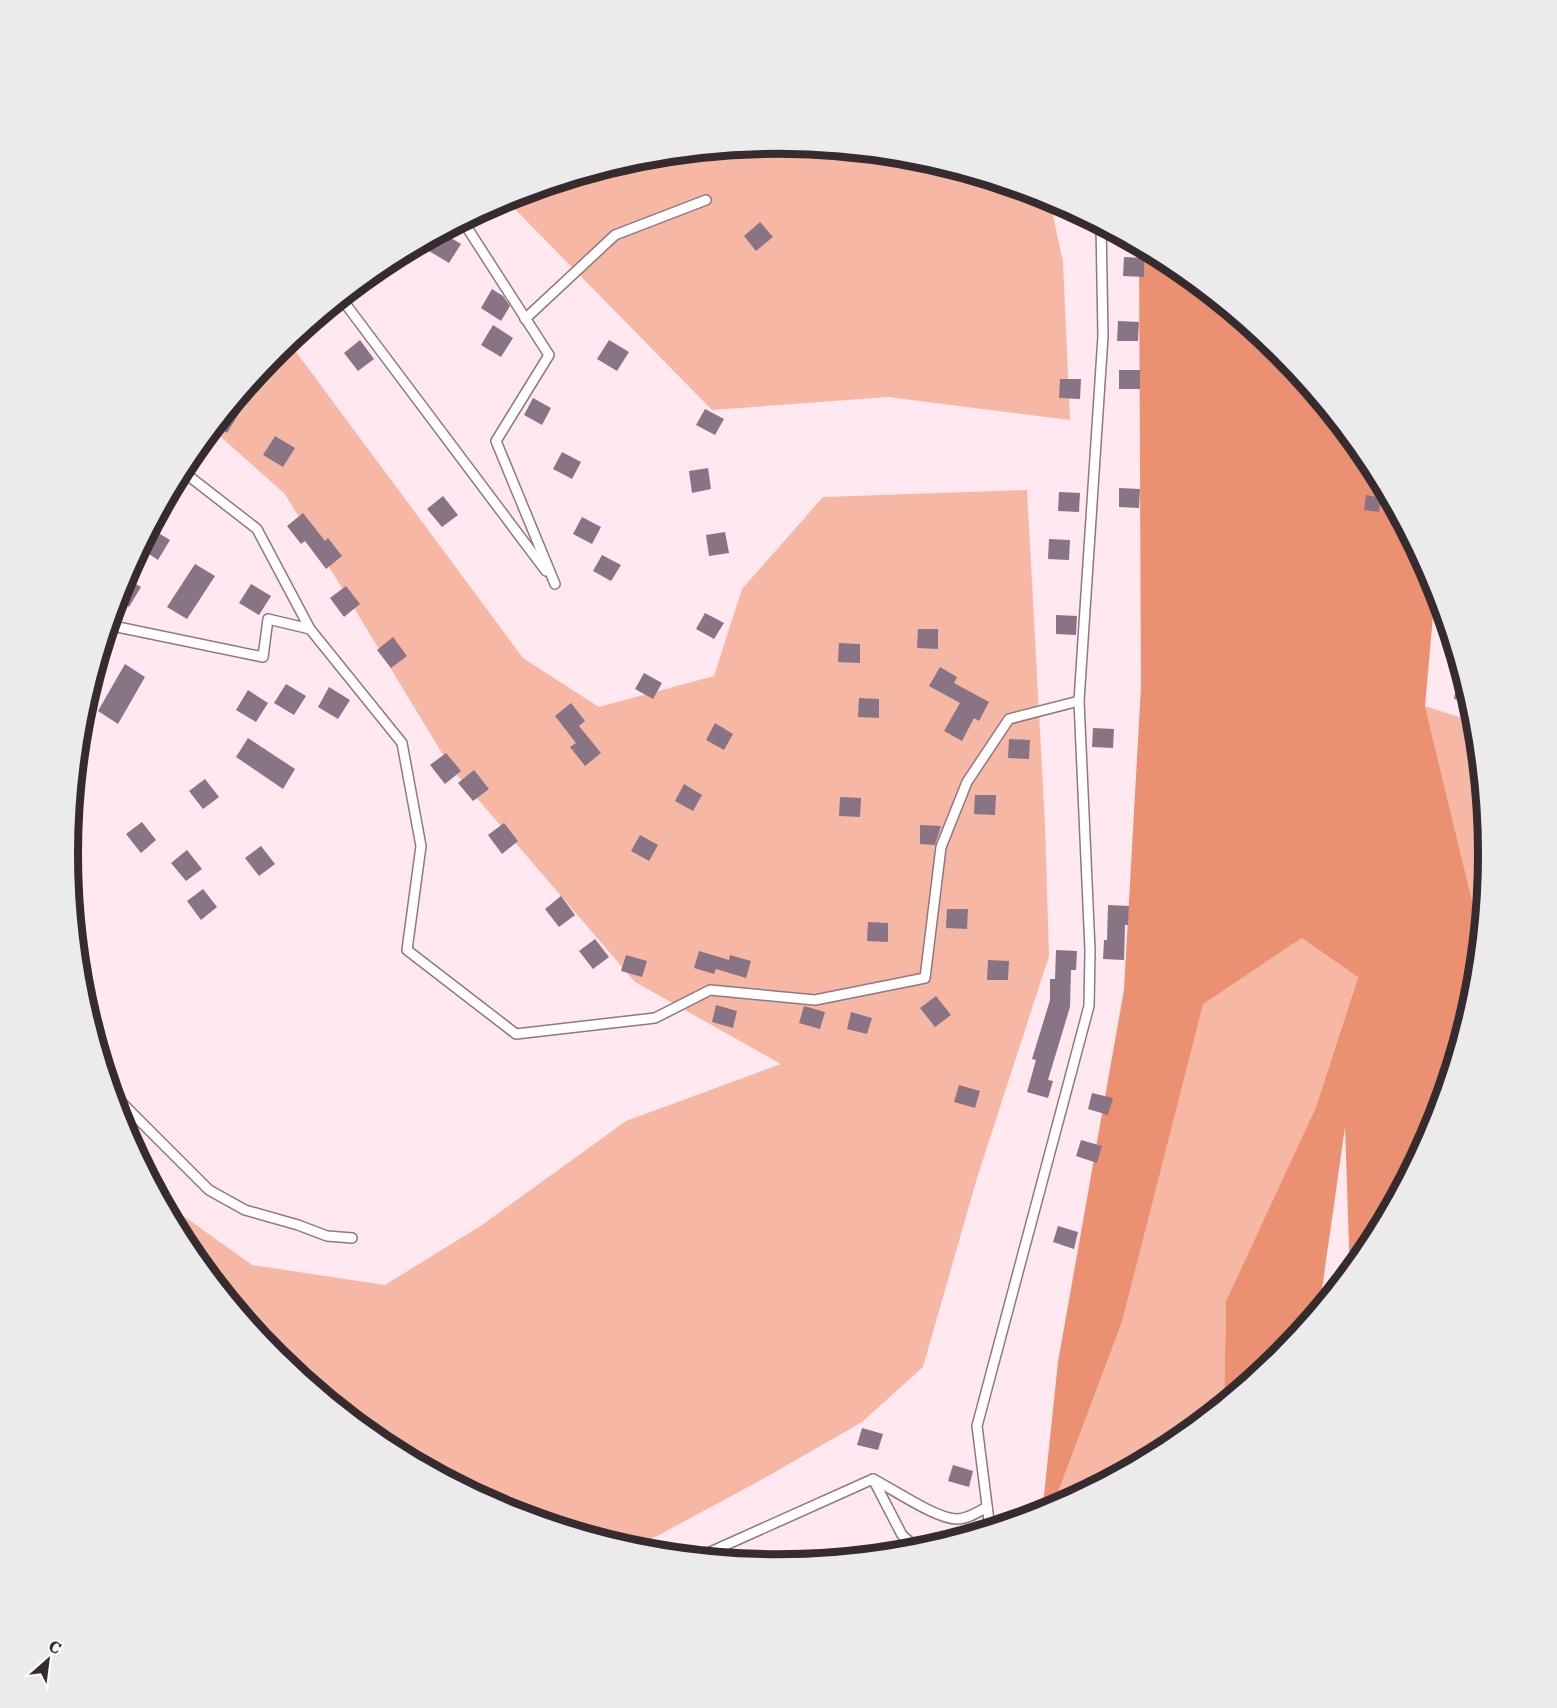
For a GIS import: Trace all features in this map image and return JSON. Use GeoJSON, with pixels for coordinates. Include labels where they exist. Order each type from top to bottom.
{"type":"FeatureCollection","features":[{"type":"Feature","properties":{"kind":"lane"},"geometry":{"type":"LineString","coordinates":[[525,319],[615,235],[706,200]]}},
{"type":"Feature","properties":{"kind":"lane"},"geometry":{"type":"LineString","coordinates":[[344,305],[555,584],[496,441],[549,355],[467,227]]}},
{"type":"Feature","properties":{"kind":"lane"},"geometry":{"type":"LineString","coordinates":[[989,1522],[977,1426],[1089,1006],[1090,950],[1079,701],[1103,336],[1101,233]]}},
{"type":"Feature","properties":{"kind":"lane"},"geometry":{"type":"LineString","coordinates":[[189,476],[257,529],[310,628],[402,743],[421,846],[407,950],[516,1035],[656,1018],[710,990],[815,1000],[925,978],[941,847],[967,782],[1009,719],[1079,701]]}},
{"type":"Feature","properties":{"kind":"lane"},"geometry":{"type":"LineString","coordinates":[[116,627],[263,657],[268,619],[310,628]]}},
{"type":"Feature","properties":{"kind":"lane"},"geometry":{"type":"LineString","coordinates":[[125,1106],[209,1190],[245,1210],[327,1236],[352,1238]]}},
{"type":"Feature","properties":{"kind":"lane"},"geometry":{"type":"LineString","coordinates":[[873,1479],[926,1509],[956,1519],[972,1516],[987,1507]]}},
{"type":"Feature","properties":{"kind":"lane"},"geometry":{"type":"LineString","coordinates":[[873,1479],[902,1535],[910,1542]]}},
{"type":"Feature","properties":{"kind":"lane"},"geometry":{"type":"LineString","coordinates":[[712,1551],[873,1479]]}},
{"type":"Feature","properties":{"kind":"shaded area"},"geometry":{"type":"Polygon","coordinates":[[[778,154],[870,159],[915,167],[960,177],[1052,209],[1063,262],[1070,420],[888,397],[712,410],[512,206],[597,177],[642,167],[687,159],[778,154]]]}},
{"type":"Feature","properties":{"kind":"shaded area"},"geometry":{"type":"Polygon","coordinates":[[[1139,253],[1205,298],[1240,327],[1305,392],[1361,465],[1407,544],[1434,607],[1425,706],[1476,918],[1466,991],[1455,1035],[1426,1122],[1407,1164],[1385,1204],[1350,1259],[1345,1127],[1321,1296],[1274,1349],[1224,1394],[1226,1301],[1316,1107],[1358,977],[1302,938],[1203,1004],[1122,1322],[1056,1497],[1043,1502],[1058,1362],[1124,990],[1141,687],[1139,253]]]}},
{"type":"Feature","properties":{"kind":"shaded area"},"geometry":{"type":"Polygon","coordinates":[[[294,349],[523,658],[599,707],[714,676],[742,589],[823,497],[1027,490],[1045,824],[1049,956],[977,1178],[923,1367],[862,1422],[646,1542],[597,1531],[510,1501],[428,1461],[352,1410],[317,1381],[252,1316],[196,1243],[176,1211],[252,1265],[385,1285],[482,1225],[626,1121],[781,1064],[635,982],[451,768],[285,494],[218,435],[252,392],[294,349]]]}},
{"type":"Feature","properties":{"kind":"shaded area"},"geometry":{"type":"Polygon","coordinates":[[[1425,706],[1466,720],[1478,808],[1479,854],[1476,917],[1425,706]]]}},
{"type":"Feature","properties":{"kind":"shaded area"},"geometry":{"type":"Polygon","coordinates":[[[1302,938],[1358,976],[1316,1107],[1226,1301],[1224,1394],[1205,1410],[1129,1461],[1056,1497],[1122,1322],[1202,1004],[1302,938]]]}},
{"type":"Feature","properties":{"kind":"building"},"geometry":{"type":"Polygon","coordinates":[[[760,222],[773,237],[756,251],[744,236],[760,222]]]}},
{"type":"Feature","properties":{"kind":"building"},"geometry":{"type":"Polygon","coordinates":[[[448,236],[461,244],[449,263],[429,251],[433,244],[448,236]]]}},
{"type":"Feature","properties":{"kind":"building"},"geometry":{"type":"Polygon","coordinates":[[[1124,257],[1144,258],[1144,277],[1123,276],[1124,257]]]}},
{"type":"Feature","properties":{"kind":"building"},"geometry":{"type":"Polygon","coordinates":[[[492,289],[503,296],[510,306],[501,321],[481,308],[492,289]]]}},
{"type":"Feature","properties":{"kind":"building"},"geometry":{"type":"Polygon","coordinates":[[[1118,321],[1139,322],[1138,341],[1117,341],[1118,321]]]}},
{"type":"Feature","properties":{"kind":"building"},"geometry":{"type":"Polygon","coordinates":[[[493,325],[513,338],[501,357],[481,345],[493,325]]]}},
{"type":"Feature","properties":{"kind":"building"},"geometry":{"type":"Polygon","coordinates":[[[360,340],[374,359],[358,371],[344,353],[360,340]]]}},
{"type":"Feature","properties":{"kind":"building"},"geometry":{"type":"Polygon","coordinates":[[[609,340],[629,352],[617,371],[597,359],[609,340]]]}},
{"type":"Feature","properties":{"kind":"building"},"geometry":{"type":"Polygon","coordinates":[[[1119,370],[1140,370],[1140,389],[1119,389],[1119,370]]]}},
{"type":"Feature","properties":{"kind":"building"},"geometry":{"type":"Polygon","coordinates":[[[1060,379],[1081,379],[1080,399],[1059,398],[1060,379]]]}},
{"type":"Feature","properties":{"kind":"building"},"geometry":{"type":"Polygon","coordinates":[[[251,394],[251,394],[227,433],[222,430],[251,394]]]}},
{"type":"Feature","properties":{"kind":"building"},"geometry":{"type":"Polygon","coordinates":[[[533,398],[551,408],[542,425],[524,415],[533,398]]]}},
{"type":"Feature","properties":{"kind":"building"},"geometry":{"type":"Polygon","coordinates":[[[705,409],[724,419],[715,435],[696,425],[705,409]]]}},
{"type":"Feature","properties":{"kind":"building"},"geometry":{"type":"Polygon","coordinates":[[[275,436],[295,448],[283,467],[263,455],[275,436]]]}},
{"type":"Feature","properties":{"kind":"building"},"geometry":{"type":"Polygon","coordinates":[[[562,452],[581,462],[572,479],[553,469],[562,452]]]}},
{"type":"Feature","properties":{"kind":"building"},"geometry":{"type":"Polygon","coordinates":[[[708,468],[711,489],[692,493],[689,471],[708,468]]]}},
{"type":"Feature","properties":{"kind":"building"},"geometry":{"type":"Polygon","coordinates":[[[1119,488],[1140,489],[1139,508],[1119,507],[1119,488]]]}},
{"type":"Feature","properties":{"kind":"building"},"geometry":{"type":"Polygon","coordinates":[[[1059,492],[1080,493],[1079,512],[1058,511],[1059,492]]]}},
{"type":"Feature","properties":{"kind":"building"},"geometry":{"type":"Polygon","coordinates":[[[1366,495],[1381,498],[1379,512],[1364,510],[1366,495]]]}},
{"type":"Feature","properties":{"kind":"building"},"geometry":{"type":"Polygon","coordinates":[[[443,496],[458,515],[442,527],[427,509],[443,496]]]}},
{"type":"Feature","properties":{"kind":"building"},"geometry":{"type":"Polygon","coordinates":[[[303,513],[325,541],[328,538],[342,556],[326,569],[305,541],[301,544],[287,526],[303,513]]]}},
{"type":"Feature","properties":{"kind":"building"},"geometry":{"type":"Polygon","coordinates":[[[582,517],[601,527],[592,544],[573,534],[582,517]]]}},
{"type":"Feature","properties":{"kind":"building"},"geometry":{"type":"Polygon","coordinates":[[[157,532],[170,540],[158,560],[146,552],[157,532]]]}},
{"type":"Feature","properties":{"kind":"building"},"geometry":{"type":"Polygon","coordinates":[[[725,532],[729,553],[709,556],[706,535],[725,532]]]}},
{"type":"Feature","properties":{"kind":"building"},"geometry":{"type":"Polygon","coordinates":[[[1049,539],[1070,540],[1069,560],[1048,559],[1049,539]]]}},
{"type":"Feature","properties":{"kind":"building"},"geometry":{"type":"Polygon","coordinates":[[[602,555],[621,565],[611,581],[593,571],[602,555]]]}},
{"type":"Feature","properties":{"kind":"building"},"geometry":{"type":"Polygon","coordinates":[[[195,564],[215,576],[187,619],[167,607],[195,564]]]}},
{"type":"Feature","properties":{"kind":"building"},"geometry":{"type":"Polygon","coordinates":[[[133,582],[141,587],[129,607],[124,604],[133,582]]]}},
{"type":"Feature","properties":{"kind":"building"},"geometry":{"type":"Polygon","coordinates":[[[251,584],[271,596],[259,615],[239,603],[251,584]]]}},
{"type":"Feature","properties":{"kind":"building"},"geometry":{"type":"Polygon","coordinates":[[[346,586],[360,604],[344,617],[330,598],[346,586]]]}},
{"type":"Feature","properties":{"kind":"building"},"geometry":{"type":"Polygon","coordinates":[[[705,613],[724,623],[714,639],[696,629],[705,613]]]}},
{"type":"Feature","properties":{"kind":"building"},"geometry":{"type":"Polygon","coordinates":[[[1056,615],[1077,616],[1076,635],[1056,634],[1056,615]]]}},
{"type":"Feature","properties":{"kind":"building"},"geometry":{"type":"Polygon","coordinates":[[[918,629],[938,629],[938,649],[917,648],[918,629]]]}},
{"type":"Feature","properties":{"kind":"building"},"geometry":{"type":"Polygon","coordinates":[[[393,637],[407,656],[391,668],[377,650],[393,637]]]}},
{"type":"Feature","properties":{"kind":"building"},"geometry":{"type":"Polygon","coordinates":[[[839,643],[860,644],[860,663],[838,662],[839,643]]]}},
{"type":"Feature","properties":{"kind":"building"},"geometry":{"type":"Polygon","coordinates":[[[125,664],[145,677],[118,724],[98,711],[125,664]]]}},
{"type":"Feature","properties":{"kind":"building"},"geometry":{"type":"Polygon","coordinates":[[[940,667],[957,677],[954,683],[989,702],[979,721],[974,718],[962,741],[944,731],[960,703],[929,686],[940,667]]]}},
{"type":"Feature","properties":{"kind":"building"},"geometry":{"type":"Polygon","coordinates":[[[644,673],[662,683],[653,699],[635,689],[644,673]]]}},
{"type":"Feature","properties":{"kind":"building"},"geometry":{"type":"Polygon","coordinates":[[[1457,681],[1462,701],[1454,699],[1457,681]]]}},
{"type":"Feature","properties":{"kind":"building"},"geometry":{"type":"Polygon","coordinates":[[[286,684],[306,696],[294,715],[274,703],[286,684]]]}},
{"type":"Feature","properties":{"kind":"building"},"geometry":{"type":"Polygon","coordinates":[[[329,687],[350,700],[338,719],[318,707],[329,687]]]}},
{"type":"Feature","properties":{"kind":"building"},"geometry":{"type":"Polygon","coordinates":[[[248,690],[268,703],[256,722],[236,710],[248,690]]]}},
{"type":"Feature","properties":{"kind":"building"},"geometry":{"type":"Polygon","coordinates":[[[859,698],[879,699],[879,718],[858,717],[859,698]]]}},
{"type":"Feature","properties":{"kind":"building"},"geometry":{"type":"Polygon","coordinates":[[[571,703],[585,721],[579,726],[601,753],[585,766],[570,747],[576,743],[555,716],[571,703]]]}},
{"type":"Feature","properties":{"kind":"building"},"geometry":{"type":"Polygon","coordinates":[[[715,723],[733,734],[724,750],[706,740],[715,723]]]}},
{"type":"Feature","properties":{"kind":"building"},"geometry":{"type":"Polygon","coordinates":[[[1093,728],[1114,729],[1113,748],[1092,747],[1093,728]]]}},
{"type":"Feature","properties":{"kind":"building"},"geometry":{"type":"Polygon","coordinates":[[[248,738],[295,769],[283,789],[236,757],[248,738]]]}},
{"type":"Feature","properties":{"kind":"building"},"geometry":{"type":"Polygon","coordinates":[[[1009,739],[1030,740],[1029,759],[1008,758],[1009,739]]]}},
{"type":"Feature","properties":{"kind":"building"},"geometry":{"type":"Polygon","coordinates":[[[446,753],[461,771],[445,784],[430,765],[446,753]]]}},
{"type":"Feature","properties":{"kind":"building"},"geometry":{"type":"Polygon","coordinates":[[[474,770],[489,789],[473,801],[458,783],[474,770]]]}},
{"type":"Feature","properties":{"kind":"building"},"geometry":{"type":"Polygon","coordinates":[[[205,779],[219,797],[203,809],[189,791],[205,779]]]}},
{"type":"Feature","properties":{"kind":"building"},"geometry":{"type":"Polygon","coordinates":[[[684,784],[702,795],[693,811],[675,801],[684,784]]]}},
{"type":"Feature","properties":{"kind":"building"},"geometry":{"type":"Polygon","coordinates":[[[975,795],[996,795],[995,815],[974,814],[975,795]]]}},
{"type":"Feature","properties":{"kind":"building"},"geometry":{"type":"Polygon","coordinates":[[[840,797],[861,798],[860,817],[839,816],[840,797]]]}},
{"type":"Feature","properties":{"kind":"building"},"geometry":{"type":"Polygon","coordinates":[[[142,822],[156,840],[141,853],[126,834],[142,822]]]}},
{"type":"Feature","properties":{"kind":"building"},"geometry":{"type":"Polygon","coordinates":[[[504,823],[518,841],[502,854],[488,835],[504,823]]]}},
{"type":"Feature","properties":{"kind":"building"},"geometry":{"type":"Polygon","coordinates":[[[920,825],[941,826],[935,845],[920,844],[920,825]]]}},
{"type":"Feature","properties":{"kind":"building"},"geometry":{"type":"Polygon","coordinates":[[[640,835],[658,845],[649,861],[631,851],[640,835]]]}},
{"type":"Feature","properties":{"kind":"building"},"geometry":{"type":"Polygon","coordinates":[[[261,846],[275,864],[259,876],[245,858],[261,846]]]}},
{"type":"Feature","properties":{"kind":"building"},"geometry":{"type":"Polygon","coordinates":[[[187,850],[202,869],[186,881],[171,863],[187,850]]]}},
{"type":"Feature","properties":{"kind":"building"},"geometry":{"type":"Polygon","coordinates":[[[203,889],[217,907],[201,920],[187,901],[203,889]]]}},
{"type":"Feature","properties":{"kind":"building"},"geometry":{"type":"Polygon","coordinates":[[[561,896],[575,915],[559,927],[545,909],[561,896]]]}},
{"type":"Feature","properties":{"kind":"building"},"geometry":{"type":"Polygon","coordinates":[[[1108,905],[1129,906],[1128,925],[1125,925],[1124,960],[1103,959],[1104,940],[1107,940],[1108,905]]]}},
{"type":"Feature","properties":{"kind":"building"},"geometry":{"type":"Polygon","coordinates":[[[947,909],[968,909],[967,929],[946,928],[947,909]]]}},
{"type":"Feature","properties":{"kind":"building"},"geometry":{"type":"Polygon","coordinates":[[[868,922],[888,923],[888,942],[867,941],[868,922]]]}},
{"type":"Feature","properties":{"kind":"building"},"geometry":{"type":"Polygon","coordinates":[[[595,939],[609,957],[593,969],[579,951],[595,939]]]}},
{"type":"Feature","properties":{"kind":"building"},"geometry":{"type":"Polygon","coordinates":[[[1056,950],[1077,951],[1076,970],[1071,970],[1070,1007],[1048,1080],[1053,1081],[1048,1098],[1027,1092],[1036,1060],[1032,1059],[1050,1000],[1050,979],[1055,979],[1056,950]]]}},
{"type":"Feature","properties":{"kind":"building"},"geometry":{"type":"Polygon","coordinates":[[[699,951],[729,960],[730,955],[751,961],[746,978],[716,969],[714,974],[694,968],[699,951]]]}},
{"type":"Feature","properties":{"kind":"building"},"geometry":{"type":"Polygon","coordinates":[[[626,955],[647,961],[642,977],[621,971],[626,955]]]}},
{"type":"Feature","properties":{"kind":"building"},"geometry":{"type":"Polygon","coordinates":[[[988,960],[1009,961],[1008,980],[987,980],[988,960]]]}},
{"type":"Feature","properties":{"kind":"building"},"geometry":{"type":"Polygon","coordinates":[[[936,996],[951,1015],[935,1027],[920,1008],[936,996]]]}},
{"type":"Feature","properties":{"kind":"building"},"geometry":{"type":"Polygon","coordinates":[[[716,1005],[737,1011],[733,1028],[712,1022],[716,1005]]]}},
{"type":"Feature","properties":{"kind":"building"},"geometry":{"type":"Polygon","coordinates":[[[804,1006],[825,1012],[820,1029],[799,1023],[804,1006]]]}},
{"type":"Feature","properties":{"kind":"building"},"geometry":{"type":"Polygon","coordinates":[[[851,1012],[872,1018],[867,1034],[847,1029],[851,1012]]]}},
{"type":"Feature","properties":{"kind":"building"},"geometry":{"type":"Polygon","coordinates":[[[959,1085],[980,1091],[975,1108],[954,1102],[959,1085]]]}},
{"type":"Feature","properties":{"kind":"building"},"geometry":{"type":"Polygon","coordinates":[[[1092,1093],[1113,1098],[1108,1115],[1088,1109],[1092,1093]]]}},
{"type":"Feature","properties":{"kind":"building"},"geometry":{"type":"Polygon","coordinates":[[[1081,1140],[1102,1146],[1097,1163],[1076,1156],[1081,1140]]]}},
{"type":"Feature","properties":{"kind":"building"},"geometry":{"type":"Polygon","coordinates":[[[1058,1226],[1078,1232],[1074,1249],[1053,1242],[1058,1226]]]}},
{"type":"Feature","properties":{"kind":"building"},"geometry":{"type":"Polygon","coordinates":[[[862,1428],[883,1434],[878,1450],[857,1445],[862,1428]]]}},
{"type":"Feature","properties":{"kind":"building"},"geometry":{"type":"Polygon","coordinates":[[[953,1465],[973,1471],[969,1487],[948,1481],[953,1465]]]}}]}
